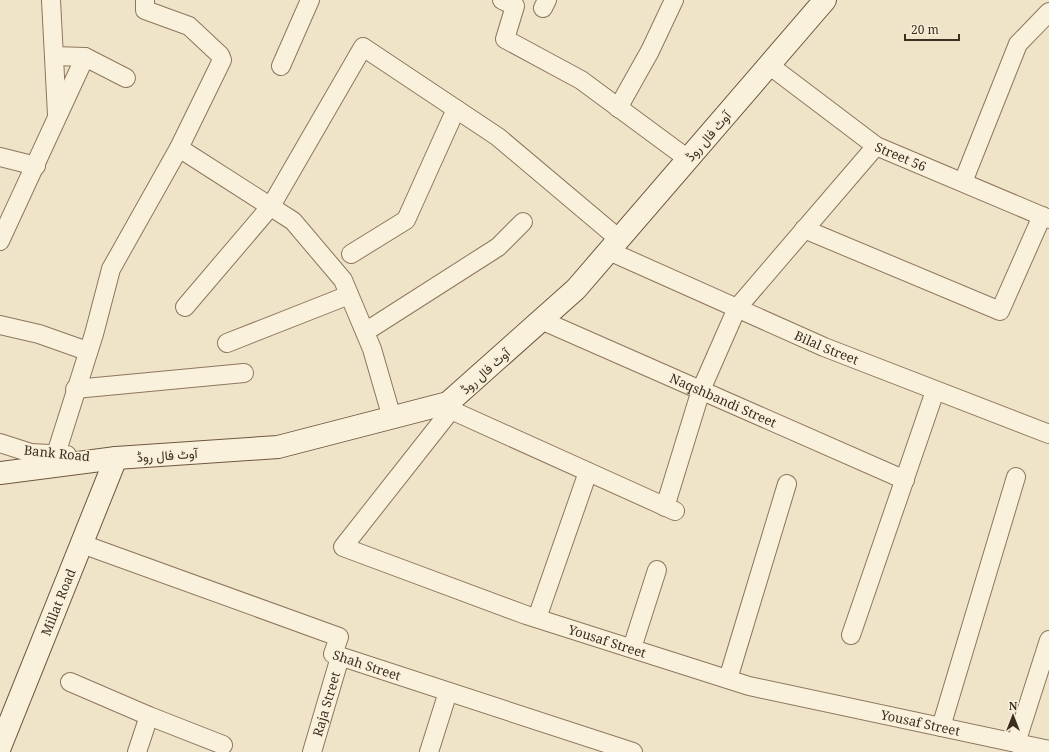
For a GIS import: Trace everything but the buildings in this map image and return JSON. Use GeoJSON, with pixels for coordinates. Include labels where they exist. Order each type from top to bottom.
{"type":"FeatureCollection","features":[{"type":"Feature","properties":{"kind":"main road","name":"آوٹ فال روڈ"},"geometry":{"type":"LineString","coordinates":[[0,473],[116,458],[278,447],[392,418],[450,407],[541,320],[576,289],[825,0]]}},
{"type":"Feature","properties":{"kind":"main road","name":"Millat Road"},"geometry":{"type":"LineString","coordinates":[[0,747],[116,458]]}},
{"type":"Feature","properties":{"kind":"street"},"geometry":{"type":"LineString","coordinates":[[50,0],[57,118]]}},
{"type":"Feature","properties":{"kind":"street"},"geometry":{"type":"LineString","coordinates":[[56,454],[87,351],[94,334],[111,269],[179,148],[222,60],[220,55],[189,26],[145,10],[144,0]]}},
{"type":"Feature","properties":{"kind":"street"},"geometry":{"type":"LineString","coordinates":[[281,66],[310,0]]}},
{"type":"Feature","properties":{"kind":"street"},"geometry":{"type":"LineString","coordinates":[[502,0],[515,6],[505,39],[581,80],[688,159]]}},
{"type":"Feature","properties":{"kind":"street"},"geometry":{"type":"LineString","coordinates":[[618,108],[650,51],[674,0]]}},
{"type":"Feature","properties":{"kind":"street"},"geometry":{"type":"LineString","coordinates":[[963,182],[1018,44],[1049,12]]}},
{"type":"Feature","properties":{"kind":"street","name":"Bilal Street"},"geometry":{"type":"LineString","coordinates":[[271,206],[363,47],[498,137],[614,245],[737,308],[824,347],[1049,434]]}},
{"type":"Feature","properties":{"kind":"street"},"geometry":{"type":"LineString","coordinates":[[54,56],[85,57],[126,78]]}},
{"type":"Feature","properties":{"kind":"street"},"geometry":{"type":"LineString","coordinates":[[0,241],[36,166],[85,57]]}},
{"type":"Feature","properties":{"kind":"street","name":"Street 56"},"geometry":{"type":"LineString","coordinates":[[769,65],[876,146],[1045,217]]}},
{"type":"Feature","properties":{"kind":"street"},"geometry":{"type":"LineString","coordinates":[[351,254],[406,220],[456,109]]}},
{"type":"Feature","properties":{"kind":"street"},"geometry":{"type":"LineString","coordinates":[[450,407],[670,509],[701,390],[737,308],[876,146]]}},
{"type":"Feature","properties":{"kind":"street"},"geometry":{"type":"LineString","coordinates":[[179,148],[293,221],[343,280],[372,350],[392,418]]}},
{"type":"Feature","properties":{"kind":"street"},"geometry":{"type":"LineString","coordinates":[[0,157],[36,166]]}},
{"type":"Feature","properties":{"kind":"street"},"geometry":{"type":"LineString","coordinates":[[185,307],[271,206]]}},
{"type":"Feature","properties":{"kind":"street"},"geometry":{"type":"LineString","coordinates":[[804,229],[1000,311],[1045,217]]}},
{"type":"Feature","properties":{"kind":"street"},"geometry":{"type":"LineString","coordinates":[[365,332],[498,247],[523,222]]}},
{"type":"Feature","properties":{"kind":"street"},"geometry":{"type":"LineString","coordinates":[[227,343],[349,294]]}},
{"type":"Feature","properties":{"kind":"street","name":"Naqshbandi Street"},"geometry":{"type":"LineString","coordinates":[[541,320],[905,480]]}},
{"type":"Feature","properties":{"kind":"street"},"geometry":{"type":"LineString","coordinates":[[0,325],[39,334],[87,351]]}},
{"type":"Feature","properties":{"kind":"street"},"geometry":{"type":"LineString","coordinates":[[75,390],[244,373]]}},
{"type":"Feature","properties":{"kind":"street"},"geometry":{"type":"LineString","coordinates":[[851,636],[935,391]]}},
{"type":"Feature","properties":{"kind":"street","name":"Yousaf Street"},"geometry":{"type":"LineString","coordinates":[[450,407],[343,547],[536,618],[749,686],[1049,750]]}},
{"type":"Feature","properties":{"kind":"street","name":"Bank Road"},"geometry":{"type":"LineString","coordinates":[[0,443],[31,452],[116,458]]}},
{"type":"Feature","properties":{"kind":"street"},"geometry":{"type":"LineString","coordinates":[[536,618],[588,472]]}},
{"type":"Feature","properties":{"kind":"street"},"geometry":{"type":"LineString","coordinates":[[941,727],[1016,477]]}},
{"type":"Feature","properties":{"kind":"street"},"geometry":{"type":"LineString","coordinates":[[728,679],[787,484]]}},
{"type":"Feature","properties":{"kind":"street","name":"Shah Street"},"geometry":{"type":"LineString","coordinates":[[82,544],[339,637],[333,654],[340,657],[448,692],[593,746],[633,752]]}},
{"type":"Feature","properties":{"kind":"street"},"geometry":{"type":"LineString","coordinates":[[632,648],[657,570]]}},
{"type":"Feature","properties":{"kind":"street"},"geometry":{"type":"LineString","coordinates":[[1016,743],[1049,640]]}},
{"type":"Feature","properties":{"kind":"street","name":"Raja Street"},"geometry":{"type":"LineString","coordinates":[[312,752],[340,657]]}},
{"type":"Feature","properties":{"kind":"street"},"geometry":{"type":"LineString","coordinates":[[70,682],[149,716],[224,745]]}},
{"type":"Feature","properties":{"kind":"street"},"geometry":{"type":"LineString","coordinates":[[430,752],[448,692]]}},
{"type":"Feature","properties":{"kind":"street"},"geometry":{"type":"LineString","coordinates":[[138,752],[149,716]]}}]}
